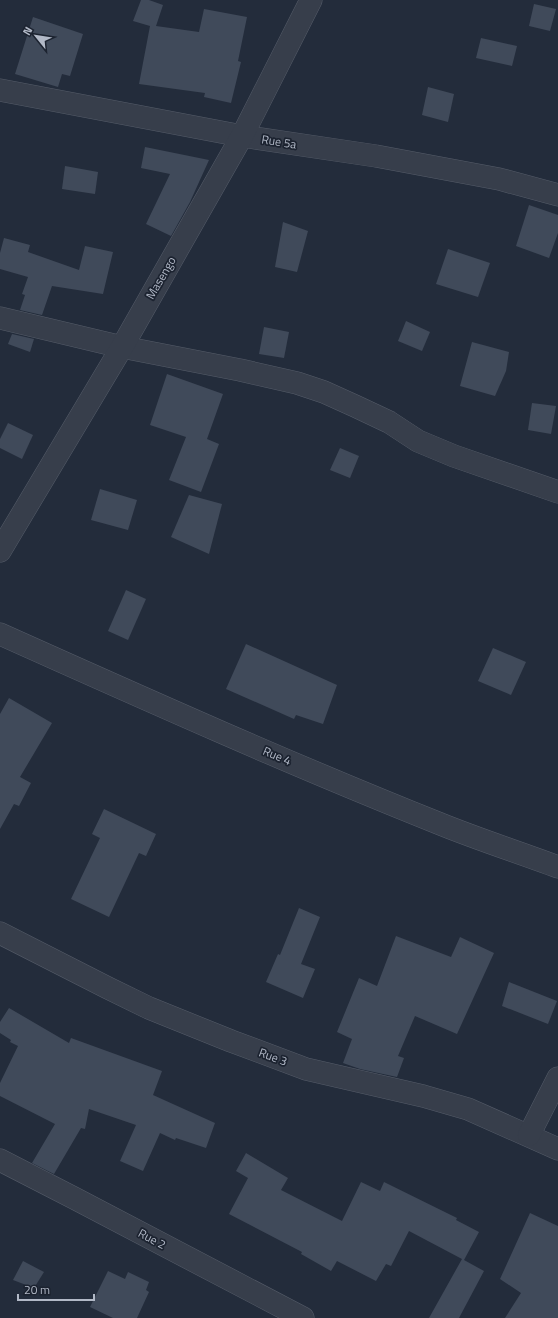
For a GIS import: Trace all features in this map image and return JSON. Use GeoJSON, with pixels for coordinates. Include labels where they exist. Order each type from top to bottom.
{"type":"FeatureCollection","features":[{"type":"Feature","properties":{"kind":"street","name":"Masengo"},"geometry":{"type":"LineString","coordinates":[[0,551],[122,347],[242,136],[311,0]]}},
{"type":"Feature","properties":{"kind":"street","name":"Rue 5a"},"geometry":{"type":"LineString","coordinates":[[0,90],[242,136],[384,158],[499,179],[558,195]]}},
{"type":"Feature","properties":{"kind":"street"},"geometry":{"type":"LineString","coordinates":[[0,318],[122,347],[240,370],[297,383],[324,392],[362,409],[389,422],[418,440],[454,456],[558,492]]}},
{"type":"Feature","properties":{"kind":"street","name":"Rue 4"},"geometry":{"type":"LineString","coordinates":[[0,634],[309,770],[439,824],[558,867]]}},
{"type":"Feature","properties":{"kind":"street","name":"Rue 3"},"geometry":{"type":"LineString","coordinates":[[0,933],[148,1008],[238,1044],[306,1069],[423,1096],[468,1109],[558,1149]]}},
{"type":"Feature","properties":{"kind":"street"},"geometry":{"type":"LineString","coordinates":[[529,1135],[558,1078]]}},
{"type":"Feature","properties":{"kind":"street","name":"Rue 2"},"geometry":{"type":"LineString","coordinates":[[0,1160],[303,1318]]}},
{"type":"Feature","properties":{"kind":"building"},"geometry":{"type":"Polygon","coordinates":[[[141,0],[149,0],[163,5],[156,26],[199,32],[204,9],[247,17],[238,61],[241,62],[231,103],[204,97],[205,93],[139,84],[150,26],[133,21],[141,0]]]}},
{"type":"Feature","properties":{"kind":"building"},"geometry":{"type":"Polygon","coordinates":[[[534,4],[556,9],[550,31],[529,26],[534,4]]]}},
{"type":"Feature","properties":{"kind":"building"},"geometry":{"type":"Polygon","coordinates":[[[33,17],[83,34],[70,76],[62,74],[58,87],[15,74],[33,17]]]}},
{"type":"Feature","properties":{"kind":"building"},"geometry":{"type":"Polygon","coordinates":[[[481,38],[517,46],[512,66],[476,58],[481,38]]]}},
{"type":"Feature","properties":{"kind":"building"},"geometry":{"type":"Polygon","coordinates":[[[428,87],[454,94],[448,122],[422,115],[428,87]]]}},
{"type":"Feature","properties":{"kind":"building"},"geometry":{"type":"Polygon","coordinates":[[[145,147],[209,160],[190,202],[171,236],[146,224],[170,174],[141,168],[145,147]]]}},
{"type":"Feature","properties":{"kind":"building"},"geometry":{"type":"Polygon","coordinates":[[[65,166],[98,172],[95,194],[62,189],[65,166]]]}},
{"type":"Feature","properties":{"kind":"building"},"geometry":{"type":"Polygon","coordinates":[[[529,205],[558,215],[558,233],[549,258],[516,246],[529,205]]]}},
{"type":"Feature","properties":{"kind":"building"},"geometry":{"type":"Polygon","coordinates":[[[283,222],[308,231],[297,272],[275,267],[283,222]]]}},
{"type":"Feature","properties":{"kind":"building"},"geometry":{"type":"Polygon","coordinates":[[[4,238],[30,245],[28,252],[79,270],[85,246],[113,252],[103,294],[52,286],[42,315],[20,310],[25,295],[22,294],[28,277],[0,269],[0,253],[4,238]]]}},
{"type":"Feature","properties":{"kind":"building"},"geometry":{"type":"Polygon","coordinates":[[[448,249],[490,263],[478,297],[436,284],[448,249]]]}},
{"type":"Feature","properties":{"kind":"building"},"geometry":{"type":"Polygon","coordinates":[[[406,321],[430,332],[422,351],[398,341],[406,321]]]}},
{"type":"Feature","properties":{"kind":"building"},"geometry":{"type":"Polygon","coordinates":[[[264,327],[289,332],[284,358],[259,354],[264,327]]]}},
{"type":"Feature","properties":{"kind":"building"},"geometry":{"type":"Polygon","coordinates":[[[12,334],[34,339],[30,352],[8,344],[12,334]]]}},
{"type":"Feature","properties":{"kind":"building"},"geometry":{"type":"Polygon","coordinates":[[[472,342],[509,352],[506,371],[495,396],[460,386],[472,342]]]}},
{"type":"Feature","properties":{"kind":"building"},"geometry":{"type":"Polygon","coordinates":[[[167,374],[223,394],[207,439],[219,444],[201,492],[169,480],[186,437],[150,425],[167,374]]]}},
{"type":"Feature","properties":{"kind":"building"},"geometry":{"type":"Polygon","coordinates":[[[532,403],[556,406],[551,434],[528,430],[532,403]]]}},
{"type":"Feature","properties":{"kind":"building"},"geometry":{"type":"Polygon","coordinates":[[[8,423],[33,435],[22,459],[0,448],[0,439],[8,423]]]}},
{"type":"Feature","properties":{"kind":"building"},"geometry":{"type":"Polygon","coordinates":[[[340,448],[359,456],[350,478],[330,470],[340,448]]]}},
{"type":"Feature","properties":{"kind":"building"},"geometry":{"type":"Polygon","coordinates":[[[100,489],[137,500],[128,530],[91,520],[100,489]]]}},
{"type":"Feature","properties":{"kind":"building"},"geometry":{"type":"Polygon","coordinates":[[[189,495],[222,504],[209,554],[171,537],[189,495]]]}},
{"type":"Feature","properties":{"kind":"building"},"geometry":{"type":"Polygon","coordinates":[[[126,590],[146,599],[128,640],[108,631],[126,590]]]}},
{"type":"Feature","properties":{"kind":"building"},"geometry":{"type":"Polygon","coordinates":[[[246,644],[337,685],[323,724],[296,715],[294,719],[226,689],[246,644]]]}},
{"type":"Feature","properties":{"kind":"building"},"geometry":{"type":"Polygon","coordinates":[[[493,648],[526,662],[511,695],[478,681],[493,648]]]}},
{"type":"Feature","properties":{"kind":"building"},"geometry":{"type":"Polygon","coordinates":[[[9,698],[52,723],[20,777],[31,783],[19,806],[14,804],[0,829],[0,714],[9,698]]]}},
{"type":"Feature","properties":{"kind":"building"},"geometry":{"type":"Polygon","coordinates":[[[104,809],[156,834],[146,856],[139,853],[109,917],[71,899],[100,838],[92,834],[104,809]]]}},
{"type":"Feature","properties":{"kind":"building"},"geometry":{"type":"Polygon","coordinates":[[[299,908],[320,917],[301,964],[315,969],[303,998],[266,982],[278,954],[280,955],[299,908]]]}},
{"type":"Feature","properties":{"kind":"building"},"geometry":{"type":"Polygon","coordinates":[[[396,936],[451,957],[460,937],[494,953],[457,1034],[415,1016],[398,1056],[404,1058],[397,1077],[360,1069],[343,1063],[352,1039],[337,1032],[359,978],[377,986],[396,936]]]}},
{"type":"Feature","properties":{"kind":"building"},"geometry":{"type":"Polygon","coordinates":[[[509,982],[557,1001],[548,1024],[502,1006],[509,982]]]}},
{"type":"Feature","properties":{"kind":"building"},"geometry":{"type":"Polygon","coordinates":[[[9,1008],[69,1043],[71,1038],[162,1071],[153,1095],[215,1123],[206,1148],[176,1138],[175,1140],[160,1133],[143,1171],[120,1161],[136,1125],[89,1109],[85,1129],[81,1128],[54,1174],[32,1163],[55,1124],[0,1096],[0,1083],[18,1046],[10,1042],[11,1040],[0,1033],[0,1022],[9,1008]]]}},
{"type":"Feature","properties":{"kind":"building"},"geometry":{"type":"Polygon","coordinates":[[[246,1153],[288,1178],[281,1190],[342,1221],[361,1182],[380,1191],[384,1182],[457,1218],[456,1220],[479,1232],[464,1260],[484,1271],[459,1318],[429,1318],[462,1259],[409,1231],[391,1266],[386,1264],[376,1281],[337,1261],[331,1271],[301,1254],[302,1252],[229,1214],[248,1178],[236,1171],[246,1153]]]}},
{"type":"Feature","properties":{"kind":"building"},"geometry":{"type":"Polygon","coordinates":[[[530,1213],[558,1226],[558,1318],[505,1318],[521,1293],[500,1279],[530,1213]]]}},
{"type":"Feature","properties":{"kind":"building"},"geometry":{"type":"Polygon","coordinates":[[[23,1261],[44,1272],[34,1288],[13,1280],[23,1261]]]}},
{"type":"Feature","properties":{"kind":"building"},"geometry":{"type":"Polygon","coordinates":[[[108,1271],[125,1279],[128,1272],[149,1282],[146,1290],[149,1292],[137,1318],[113,1318],[90,1307],[108,1271]]]}}]}
